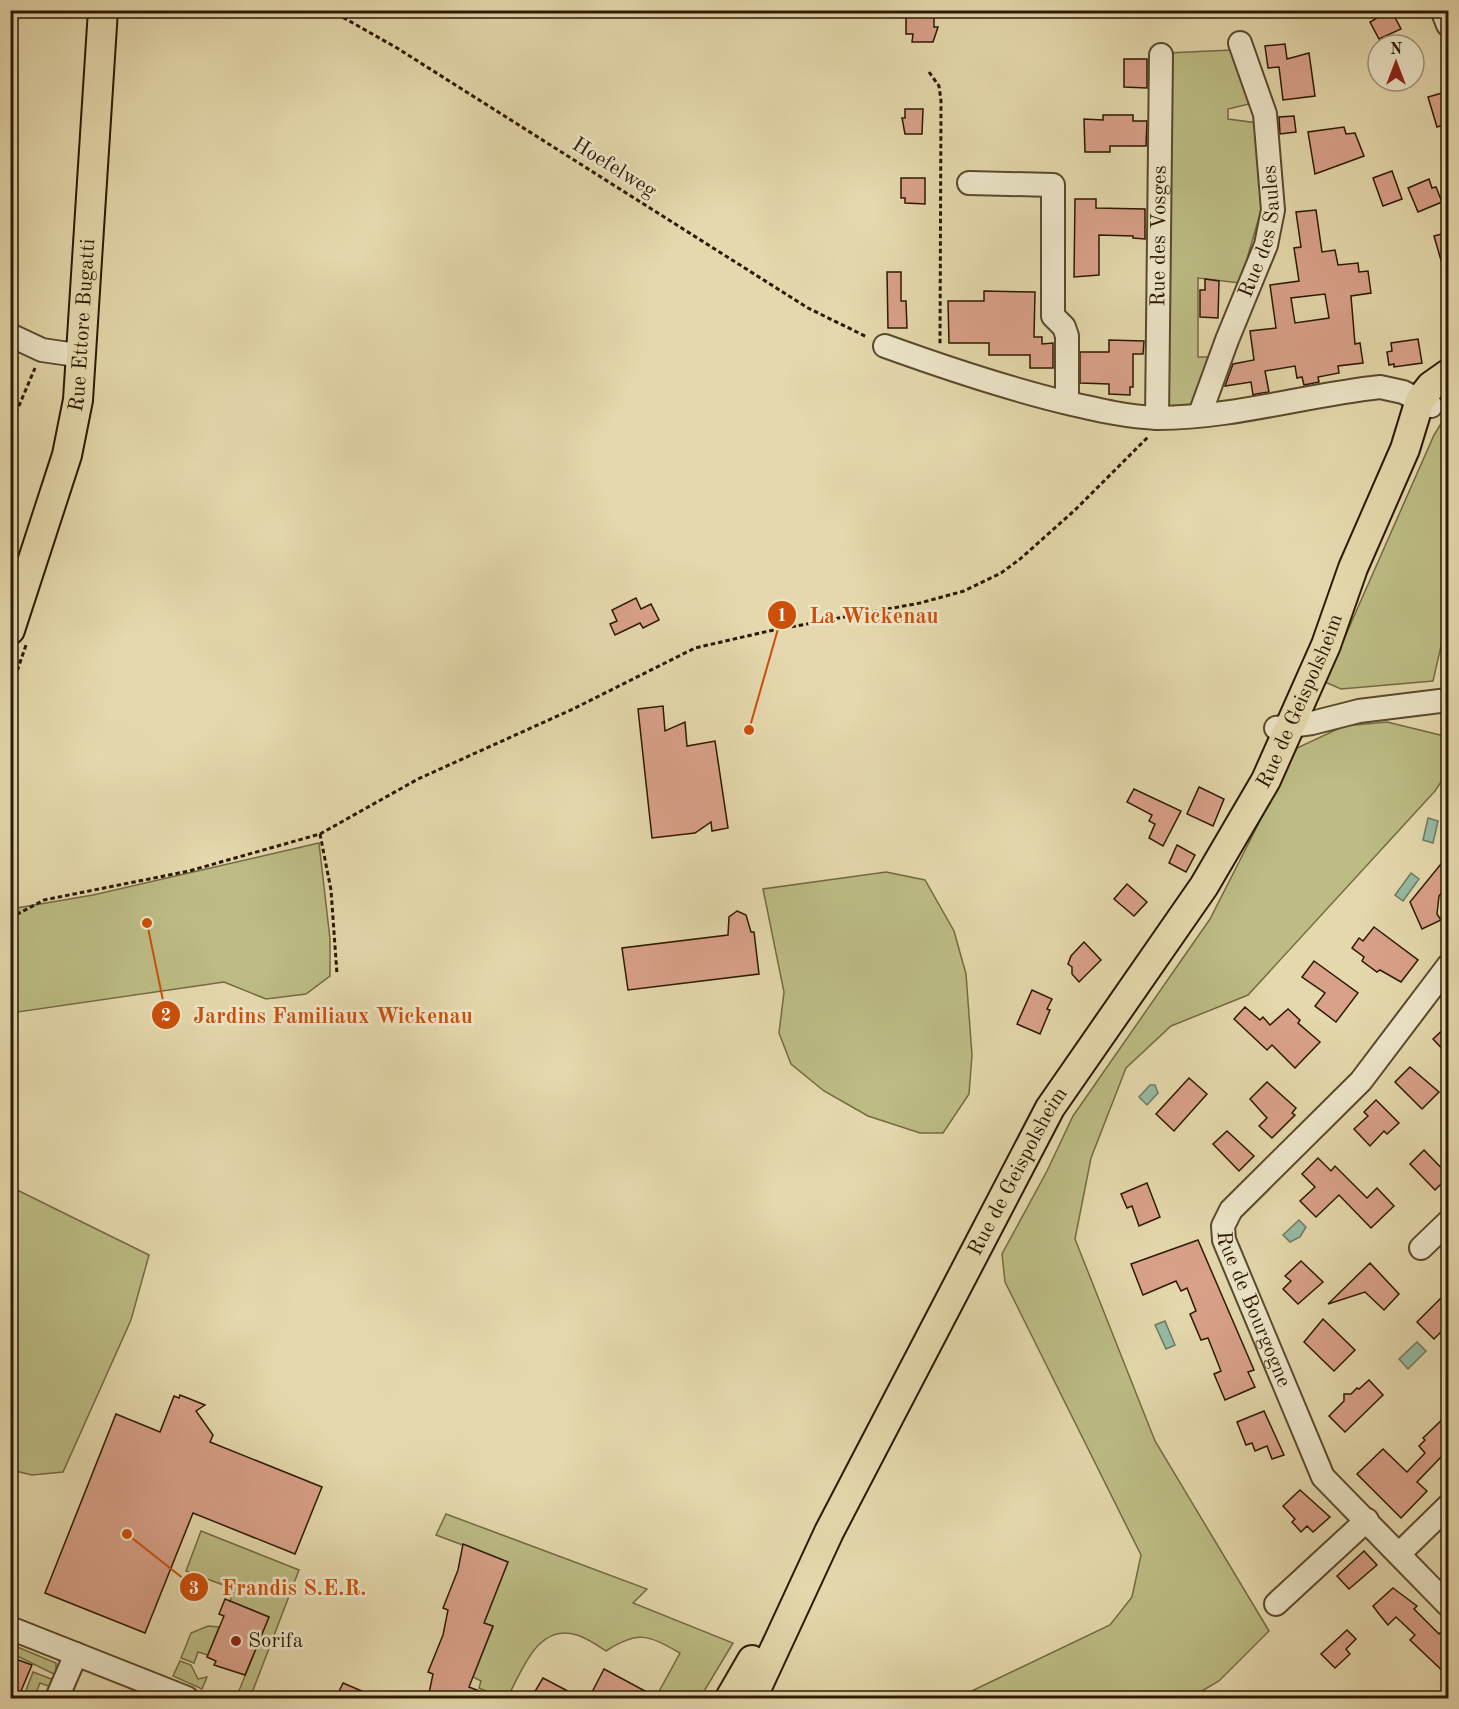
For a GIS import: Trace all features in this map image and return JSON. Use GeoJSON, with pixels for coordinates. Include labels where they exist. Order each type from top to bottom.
{"type":"FeatureCollection","features":[{"type":"Feature","properties":{"kind":"main road","name":"Rue Ettore Bugatti"},"geometry":{"type":"LineString","coordinates":[[10,630],[67,454],[78,400],[83,356],[103,10]]}},
{"type":"Feature","properties":{"kind":"main road"},"geometry":{"type":"LineString","coordinates":[[1433,397],[1431,386],[1449,374]]}},
{"type":"Feature","properties":{"kind":"main road","name":"Rue de Geispolsheim"},"geometry":{"type":"LineString","coordinates":[[752,1698],[829,1532],[1050,1107],[1204,886],[1235,829],[1249,787],[1286,718],[1316,634],[1353,568],[1405,448],[1433,397]]}},
{"type":"Feature","properties":{"kind":"main road","name":"Rue de Geispolsheim"},"geometry":{"type":"LineString","coordinates":[[730,1698],[829,1532]]}},
{"type":"Feature","properties":{"kind":"street"},"geometry":{"type":"LineString","coordinates":[[1442,10],[1449,25]]}},
{"type":"Feature","properties":{"kind":"street","name":"Rue des Saules"},"geometry":{"type":"LineString","coordinates":[[1200,414],[1266,245],[1273,210],[1265,114],[1240,44]]}},
{"type":"Feature","properties":{"kind":"street","name":"Rue des Vosges"},"geometry":{"type":"LineString","coordinates":[[1157,418],[1161,55]]}},
{"type":"Feature","properties":{"kind":"street"},"geometry":{"type":"LineString","coordinates":[[969,183],[1053,185],[1053,315],[1064,327],[1067,336],[1067,402]]}},
{"type":"Feature","properties":{"kind":"street"},"geometry":{"type":"LineString","coordinates":[[10,335],[42,350],[83,356]]}},
{"type":"Feature","properties":{"kind":"street"},"geometry":{"type":"LineString","coordinates":[[885,346],[990,383],[1112,412],[1157,418],[1200,414],[1380,387],[1433,397]]}},
{"type":"Feature","properties":{"kind":"street"},"geometry":{"type":"LineString","coordinates":[[1286,718],[1312,723],[1359,711],[1449,700]]}},
{"type":"Feature","properties":{"kind":"street","name":"Rue de Bourgogne"},"geometry":{"type":"LineString","coordinates":[[1449,966],[1361,1081],[1231,1210],[1222,1229],[1224,1240],[1323,1477],[1449,1605]]}},
{"type":"Feature","properties":{"kind":"street"},"geometry":{"type":"LineString","coordinates":[[1421,1248],[1449,1222]]}},
{"type":"Feature","properties":{"kind":"street"},"geometry":{"type":"LineString","coordinates":[[1399,1554],[1449,1506]]}},
{"type":"Feature","properties":{"kind":"street"},"geometry":{"type":"LineString","coordinates":[[1276,1604],[1367,1520]]}},
{"type":"Feature","properties":{"kind":"street"},"geometry":{"type":"LineString","coordinates":[[10,1628],[187,1698]]}},
{"type":"Feature","properties":{"kind":"street"},"geometry":{"type":"LineString","coordinates":[[57,1698],[76,1654]]}},
{"type":"Feature","properties":{"kind":"path","name":"Hoefelweg"},"geometry":{"type":"LineString","coordinates":[[330,10],[397,48],[808,308],[885,346]]}},
{"type":"Feature","properties":{"kind":"path"},"geometry":{"type":"LineString","coordinates":[[929,72],[939,86],[941,101],[940,366]]}},
{"type":"Feature","properties":{"kind":"path"},"geometry":{"type":"LineString","coordinates":[[10,427],[42,350]]}},
{"type":"Feature","properties":{"kind":"path"},"geometry":{"type":"LineString","coordinates":[[10,918],[44,900],[189,871],[320,834],[417,779],[573,709],[695,648],[760,633],[920,603],[984,582],[1020,559],[1075,510],[1149,436],[1157,418]]}},
{"type":"Feature","properties":{"kind":"path"},"geometry":{"type":"LineString","coordinates":[[320,834],[331,890],[337,974]]}},
{"type":"Feature","properties":{"kind":"shaded area"},"geometry":{"type":"Polygon","coordinates":[[[1232,50],[1253,103],[1228,109],[1228,119],[1258,123],[1262,207],[1240,283],[1198,278],[1198,357],[1208,357],[1193,405],[1190,408],[1167,409],[1167,53],[1232,50]]]}},
{"type":"Feature","properties":{"kind":"shaded area"},"geometry":{"type":"Polygon","coordinates":[[[11,353],[18,358],[11,412],[11,353]]]}},
{"type":"Feature","properties":{"kind":"shaded area"},"geometry":{"type":"Polygon","coordinates":[[[1448,412],[1448,616],[1433,681],[1341,689],[1325,682],[1434,435],[1448,412]]]}},
{"type":"Feature","properties":{"kind":"shaded area"},"geometry":{"type":"Polygon","coordinates":[[[1387,722],[1444,736],[1449,758],[1440,784],[1248,995],[1171,1026],[1126,1068],[1091,1158],[1075,1239],[1155,1441],[1269,1631],[1219,1681],[1190,1698],[957,1698],[1110,1625],[1132,1597],[1141,1555],[1005,1282],[1002,1254],[1047,1171],[1073,1116],[1210,919],[1297,748],[1344,726],[1387,722]]]}},
{"type":"Feature","properties":{"kind":"shaded area"},"geometry":{"type":"Polygon","coordinates":[[[1428,818],[1438,821],[1433,843],[1423,840],[1428,818]]]}},
{"type":"Feature","properties":{"kind":"shaded area"},"geometry":{"type":"Polygon","coordinates":[[[319,843],[330,939],[330,976],[306,994],[266,999],[224,982],[11,1013],[11,909],[93,895],[319,843]]]}},
{"type":"Feature","properties":{"kind":"shaded area"},"geometry":{"type":"Polygon","coordinates":[[[886,872],[925,880],[954,931],[966,974],[972,1055],[969,1094],[943,1133],[920,1133],[868,1116],[824,1091],[791,1064],[779,1033],[784,992],[763,889],[886,872]]]}},
{"type":"Feature","properties":{"kind":"shaded area"},"geometry":{"type":"Polygon","coordinates":[[[1411,873],[1419,879],[1403,901],[1395,895],[1411,873]]]}},
{"type":"Feature","properties":{"kind":"shaded area"},"geometry":{"type":"Polygon","coordinates":[[[1150,1085],[1155,1085],[1158,1093],[1147,1105],[1139,1097],[1150,1085]]]}},
{"type":"Feature","properties":{"kind":"shaded area"},"geometry":{"type":"Polygon","coordinates":[[[11,1187],[149,1255],[131,1320],[63,1472],[32,1475],[15,1471],[11,1483],[11,1187]]]}},
{"type":"Feature","properties":{"kind":"shaded area"},"geometry":{"type":"Polygon","coordinates":[[[1299,1220],[1306,1227],[1300,1237],[1290,1242],[1283,1235],[1299,1220]]]}},
{"type":"Feature","properties":{"kind":"shaded area"},"geometry":{"type":"Polygon","coordinates":[[[1165,1321],[1175,1345],[1166,1349],[1155,1325],[1165,1321]]]}},
{"type":"Feature","properties":{"kind":"shaded area"},"geometry":{"type":"Polygon","coordinates":[[[1417,1342],[1426,1351],[1408,1369],[1399,1359],[1417,1342]]]}},
{"type":"Feature","properties":{"kind":"shaded area"},"geometry":{"type":"Polygon","coordinates":[[[446,1514],[647,1589],[633,1603],[733,1643],[700,1698],[658,1698],[656,1697],[680,1653],[643,1637],[627,1640],[606,1651],[581,1636],[563,1633],[541,1642],[525,1663],[507,1698],[488,1698],[490,1693],[479,1688],[481,1681],[473,1677],[493,1627],[484,1623],[508,1562],[436,1535],[446,1514]]]}},
{"type":"Feature","properties":{"kind":"shaded area"},"geometry":{"type":"Polygon","coordinates":[[[201,1531],[299,1570],[250,1698],[236,1698],[269,1617],[230,1601],[234,1589],[186,1571],[201,1531]]]}},
{"type":"Feature","properties":{"kind":"shaded area"},"geometry":{"type":"Polygon","coordinates":[[[208,1626],[219,1627],[208,1655],[198,1652],[194,1663],[181,1658],[191,1633],[208,1626]]]}},
{"type":"Feature","properties":{"kind":"shaded area"},"geometry":{"type":"Polygon","coordinates":[[[10,1644],[56,1663],[56,1675],[11,1653],[10,1644]]]}},
{"type":"Feature","properties":{"kind":"shaded area"},"geometry":{"type":"Polygon","coordinates":[[[180,1661],[191,1665],[198,1679],[207,1677],[202,1689],[173,1676],[180,1661]]]}},
{"type":"Feature","properties":{"kind":"shaded area"},"geometry":{"type":"Polygon","coordinates":[[[33,1672],[54,1680],[51,1687],[40,1683],[34,1698],[23,1698],[33,1672]]]}},
{"type":"Feature","properties":{"kind":"building"},"geometry":{"type":"Polygon","coordinates":[[[1372,10],[1391,10],[1401,29],[1392,33],[1376,33],[1370,22],[1377,18],[1372,10]]]}},
{"type":"Feature","properties":{"kind":"building"},"geometry":{"type":"Polygon","coordinates":[[[934,12],[934,27],[938,27],[933,42],[912,42],[913,34],[906,34],[906,14],[934,12]]]}},
{"type":"Feature","properties":{"kind":"building"},"geometry":{"type":"Polygon","coordinates":[[[1285,44],[1287,59],[1309,53],[1315,96],[1283,100],[1279,67],[1268,68],[1265,46],[1285,44]]]}},
{"type":"Feature","properties":{"kind":"building"},"geometry":{"type":"Polygon","coordinates":[[[1124,59],[1147,59],[1147,88],[1124,87],[1124,59]]]}},
{"type":"Feature","properties":{"kind":"building"},"geometry":{"type":"Polygon","coordinates":[[[1449,91],[1449,123],[1437,127],[1428,97],[1449,91]]]}},
{"type":"Feature","properties":{"kind":"building"},"geometry":{"type":"Polygon","coordinates":[[[905,109],[923,109],[922,134],[905,134],[902,118],[905,118],[905,109]]]}},
{"type":"Feature","properties":{"kind":"building"},"geometry":{"type":"Polygon","coordinates":[[[1103,115],[1133,115],[1133,121],[1147,121],[1146,146],[1110,146],[1110,152],[1085,152],[1084,119],[1103,120],[1103,115]]]}},
{"type":"Feature","properties":{"kind":"building"},"geometry":{"type":"Polygon","coordinates":[[[1294,116],[1296,132],[1280,134],[1279,117],[1294,116]]]}},
{"type":"Feature","properties":{"kind":"building"},"geometry":{"type":"Polygon","coordinates":[[[1344,127],[1346,134],[1355,133],[1364,156],[1315,174],[1308,132],[1344,127]]]}},
{"type":"Feature","properties":{"kind":"building"},"geometry":{"type":"Polygon","coordinates":[[[1392,171],[1402,199],[1383,206],[1373,178],[1392,171]]]}},
{"type":"Feature","properties":{"kind":"building"},"geometry":{"type":"Polygon","coordinates":[[[901,178],[925,178],[925,204],[905,203],[905,198],[901,198],[901,178]]]}},
{"type":"Feature","properties":{"kind":"building"},"geometry":{"type":"Polygon","coordinates":[[[1429,179],[1432,188],[1436,187],[1442,202],[1418,212],[1408,188],[1429,179]]]}},
{"type":"Feature","properties":{"kind":"building"},"geometry":{"type":"Polygon","coordinates":[[[1075,199],[1096,199],[1096,208],[1145,209],[1145,239],[1133,238],[1133,236],[1099,235],[1099,275],[1074,277],[1075,199]]]}},
{"type":"Feature","properties":{"kind":"building"},"geometry":{"type":"Polygon","coordinates":[[[1316,210],[1322,252],[1335,250],[1338,265],[1358,263],[1359,272],[1368,271],[1371,293],[1351,296],[1355,344],[1360,343],[1363,363],[1338,366],[1339,373],[1318,377],[1319,382],[1304,385],[1302,377],[1297,378],[1295,366],[1265,371],[1269,392],[1253,395],[1251,382],[1225,386],[1233,364],[1254,360],[1250,331],[1276,328],[1270,285],[1299,281],[1294,248],[1301,247],[1296,212],[1316,210]],[[1325,294],[1291,298],[1295,323],[1329,318],[1325,294]]]}},
{"type":"Feature","properties":{"kind":"building"},"geometry":{"type":"Polygon","coordinates":[[[1449,232],[1449,273],[1445,274],[1434,236],[1449,232]]]}},
{"type":"Feature","properties":{"kind":"building"},"geometry":{"type":"Polygon","coordinates":[[[887,272],[901,272],[901,301],[906,301],[907,328],[888,328],[887,272]]]}},
{"type":"Feature","properties":{"kind":"building"},"geometry":{"type":"Polygon","coordinates":[[[1205,279],[1219,281],[1218,318],[1200,317],[1200,290],[1205,290],[1205,279]]]}},
{"type":"Feature","properties":{"kind":"building"},"geometry":{"type":"Polygon","coordinates":[[[984,291],[1035,292],[1034,337],[1042,337],[1042,344],[1053,343],[1053,368],[1030,368],[1030,355],[989,355],[989,343],[949,343],[948,301],[984,301],[984,291]]]}},
{"type":"Feature","properties":{"kind":"building"},"geometry":{"type":"Polygon","coordinates":[[[1418,339],[1422,363],[1394,367],[1394,364],[1389,365],[1387,352],[1392,351],[1391,343],[1418,339]]]}},
{"type":"Feature","properties":{"kind":"building"},"geometry":{"type":"Polygon","coordinates":[[[1109,340],[1144,341],[1143,354],[1133,354],[1133,387],[1130,387],[1130,395],[1109,394],[1109,384],[1080,383],[1080,352],[1109,352],[1109,340]]]}},
{"type":"Feature","properties":{"kind":"building"},"geometry":{"type":"Polygon","coordinates":[[[636,598],[641,609],[651,604],[659,620],[643,628],[640,623],[615,635],[610,624],[617,621],[612,610],[636,598]]]}},
{"type":"Feature","properties":{"kind":"building"},"geometry":{"type":"Polygon","coordinates":[[[663,706],[665,731],[685,722],[687,746],[715,741],[728,828],[712,831],[711,822],[695,833],[652,838],[638,709],[663,706]]]}},
{"type":"Feature","properties":{"kind":"building"},"geometry":{"type":"Polygon","coordinates":[[[1199,787],[1224,799],[1213,826],[1187,814],[1199,787]]]}},
{"type":"Feature","properties":{"kind":"building"},"geometry":{"type":"Polygon","coordinates":[[[1134,789],[1181,811],[1163,846],[1149,838],[1155,824],[1149,821],[1152,815],[1127,802],[1134,789]]]}},
{"type":"Feature","properties":{"kind":"building"},"geometry":{"type":"Polygon","coordinates":[[[1177,845],[1195,855],[1186,872],[1169,863],[1177,845]]]}},
{"type":"Feature","properties":{"kind":"building"},"geometry":{"type":"Polygon","coordinates":[[[1449,854],[1449,884],[1439,896],[1437,914],[1441,920],[1422,929],[1410,902],[1449,854]]]}},
{"type":"Feature","properties":{"kind":"building"},"geometry":{"type":"Polygon","coordinates":[[[1127,884],[1147,902],[1134,916],[1114,899],[1127,884]]]}},
{"type":"Feature","properties":{"kind":"building"},"geometry":{"type":"Polygon","coordinates":[[[737,911],[746,915],[751,932],[754,932],[759,974],[628,990],[622,948],[728,935],[729,917],[737,911]]]}},
{"type":"Feature","properties":{"kind":"building"},"geometry":{"type":"Polygon","coordinates":[[[1374,927],[1418,960],[1401,982],[1380,970],[1377,972],[1362,961],[1364,957],[1352,948],[1359,938],[1363,941],[1374,927]]]}},
{"type":"Feature","properties":{"kind":"building"},"geometry":{"type":"Polygon","coordinates":[[[1084,942],[1101,960],[1079,982],[1072,974],[1072,967],[1068,964],[1071,956],[1084,942]]]}},
{"type":"Feature","properties":{"kind":"building"},"geometry":{"type":"Polygon","coordinates":[[[1314,961],[1358,993],[1336,1022],[1315,1006],[1325,993],[1302,977],[1314,961]]]}},
{"type":"Feature","properties":{"kind":"building"},"geometry":{"type":"Polygon","coordinates":[[[1032,990],[1052,999],[1040,1034],[1017,1024],[1032,990]]]}},
{"type":"Feature","properties":{"kind":"building"},"geometry":{"type":"Polygon","coordinates":[[[1245,1007],[1260,1020],[1263,1017],[1270,1025],[1288,1009],[1300,1020],[1298,1023],[1320,1042],[1295,1068],[1272,1045],[1267,1050],[1234,1019],[1245,1007]]]}},
{"type":"Feature","properties":{"kind":"building"},"geometry":{"type":"Polygon","coordinates":[[[1449,1024],[1449,1056],[1433,1039],[1449,1024]]]}},
{"type":"Feature","properties":{"kind":"building"},"geometry":{"type":"Polygon","coordinates":[[[1410,1067],[1439,1092],[1422,1109],[1395,1082],[1410,1067]]]}},
{"type":"Feature","properties":{"kind":"building"},"geometry":{"type":"Polygon","coordinates":[[[1189,1078],[1207,1094],[1174,1131],[1156,1114],[1189,1078]]]}},
{"type":"Feature","properties":{"kind":"building"},"geometry":{"type":"Polygon","coordinates":[[[1267,1082],[1296,1108],[1292,1113],[1295,1115],[1272,1138],[1259,1126],[1267,1118],[1250,1099],[1267,1082]]]}},
{"type":"Feature","properties":{"kind":"building"},"geometry":{"type":"Polygon","coordinates":[[[1376,1100],[1399,1123],[1387,1134],[1384,1131],[1370,1146],[1354,1129],[1368,1116],[1364,1112],[1376,1100]]]}},
{"type":"Feature","properties":{"kind":"building"},"geometry":{"type":"Polygon","coordinates":[[[1227,1131],[1254,1156],[1239,1171],[1213,1144],[1227,1131]]]}},
{"type":"Feature","properties":{"kind":"building"},"geometry":{"type":"Polygon","coordinates":[[[1424,1150],[1449,1176],[1435,1190],[1410,1164],[1424,1150]]]}},
{"type":"Feature","properties":{"kind":"building"},"geometry":{"type":"Polygon","coordinates":[[[1318,1158],[1331,1171],[1335,1166],[1367,1198],[1377,1188],[1394,1206],[1371,1228],[1339,1195],[1316,1217],[1300,1201],[1315,1187],[1302,1174],[1318,1158]]]}},
{"type":"Feature","properties":{"kind":"building"},"geometry":{"type":"Polygon","coordinates":[[[1147,1183],[1160,1217],[1139,1226],[1132,1206],[1127,1208],[1121,1194],[1147,1183]]]}},
{"type":"Feature","properties":{"kind":"building"},"geometry":{"type":"Polygon","coordinates":[[[1198,1240],[1254,1370],[1248,1372],[1255,1387],[1225,1400],[1214,1374],[1221,1371],[1208,1338],[1201,1340],[1190,1314],[1196,1311],[1187,1288],[1181,1291],[1176,1281],[1143,1295],[1131,1264],[1198,1240]]]}},
{"type":"Feature","properties":{"kind":"building"},"geometry":{"type":"Polygon","coordinates":[[[1301,1261],[1323,1282],[1298,1304],[1283,1289],[1291,1281],[1285,1276],[1301,1261]]]}},
{"type":"Feature","properties":{"kind":"building"},"geometry":{"type":"Polygon","coordinates":[[[1370,1263],[1399,1294],[1384,1310],[1365,1292],[1328,1304],[1370,1263]]]}},
{"type":"Feature","properties":{"kind":"building"},"geometry":{"type":"Polygon","coordinates":[[[1449,1290],[1449,1324],[1434,1339],[1417,1322],[1449,1290]]]}},
{"type":"Feature","properties":{"kind":"building"},"geometry":{"type":"Polygon","coordinates":[[[1323,1319],[1355,1350],[1334,1371],[1304,1342],[1323,1319]]]}},
{"type":"Feature","properties":{"kind":"building"},"geometry":{"type":"Polygon","coordinates":[[[1369,1380],[1383,1395],[1345,1432],[1329,1416],[1344,1401],[1344,1394],[1351,1394],[1369,1380]]]}},
{"type":"Feature","properties":{"kind":"building"},"geometry":{"type":"Polygon","coordinates":[[[180,1395],[205,1405],[196,1411],[213,1435],[210,1442],[322,1487],[295,1554],[193,1513],[145,1633],[45,1593],[116,1414],[160,1432],[174,1396],[179,1398],[180,1395]]]}},
{"type":"Feature","properties":{"kind":"building"},"geometry":{"type":"Polygon","coordinates":[[[1264,1411],[1284,1455],[1272,1459],[1267,1446],[1255,1451],[1252,1443],[1246,1445],[1237,1422],[1264,1411]]]}},
{"type":"Feature","properties":{"kind":"building"},"geometry":{"type":"Polygon","coordinates":[[[1449,1413],[1449,1464],[1441,1457],[1417,1482],[1427,1491],[1401,1518],[1357,1474],[1383,1449],[1407,1472],[1425,1453],[1419,1446],[1425,1440],[1423,1438],[1449,1413]]]}},
{"type":"Feature","properties":{"kind":"building"},"geometry":{"type":"Polygon","coordinates":[[[1300,1490],[1330,1517],[1313,1532],[1307,1526],[1301,1532],[1292,1522],[1295,1519],[1283,1506],[1300,1490]]]}},
{"type":"Feature","properties":{"kind":"building"},"geometry":{"type":"Polygon","coordinates":[[[463,1544],[508,1562],[484,1623],[493,1626],[469,1687],[497,1698],[428,1698],[433,1674],[428,1672],[443,1635],[448,1610],[443,1608],[458,1570],[463,1544]]]}},
{"type":"Feature","properties":{"kind":"building"},"geometry":{"type":"Polygon","coordinates":[[[1364,1551],[1377,1565],[1349,1589],[1337,1576],[1364,1551]]]}},
{"type":"Feature","properties":{"kind":"building"},"geometry":{"type":"Polygon","coordinates":[[[1393,1588],[1417,1606],[1414,1609],[1439,1634],[1442,1631],[1449,1638],[1449,1677],[1410,1640],[1415,1635],[1396,1617],[1388,1625],[1373,1606],[1393,1588]]]}},
{"type":"Feature","properties":{"kind":"building","name":"Sorifa"},"geometry":{"type":"Polygon","coordinates":[[[225,1599],[269,1617],[245,1675],[214,1665],[216,1661],[207,1657],[224,1616],[219,1614],[225,1599]]]}},
{"type":"Feature","properties":{"kind":"building"},"geometry":{"type":"Polygon","coordinates":[[[1347,1630],[1356,1639],[1346,1649],[1350,1654],[1335,1668],[1321,1654],[1347,1630]]]}},
{"type":"Feature","properties":{"kind":"building"},"geometry":{"type":"Polygon","coordinates":[[[10,1657],[32,1665],[18,1698],[10,1698],[10,1657]]]}},
{"type":"Feature","properties":{"kind":"building"},"geometry":{"type":"Polygon","coordinates":[[[604,1669],[658,1698],[589,1698],[604,1669]]]}},
{"type":"Feature","properties":{"kind":"building"},"geometry":{"type":"Polygon","coordinates":[[[543,1678],[581,1698],[531,1698],[543,1678]]]}},
{"type":"Feature","properties":{"kind":"building"},"geometry":{"type":"Polygon","coordinates":[[[343,1683],[378,1698],[336,1698],[343,1683]]]}},
{"type":"Feature","properties":{"kind":"place","name":"La Wickenau"},"geometry":{"type":"Point","coordinates":[749,730]}},
{"type":"Feature","properties":{"kind":"place","name":"Jardins Familiaux Wickenau"},"geometry":{"type":"Point","coordinates":[147,923]}},
{"type":"Feature","properties":{"kind":"place","name":"Frandis S.E.R."},"geometry":{"type":"Point","coordinates":[127,1534]}},
{"type":"Feature","properties":{"kind":"place","name":"Sorifa"},"geometry":{"type":"Point","coordinates":[236,1641]}}]}
